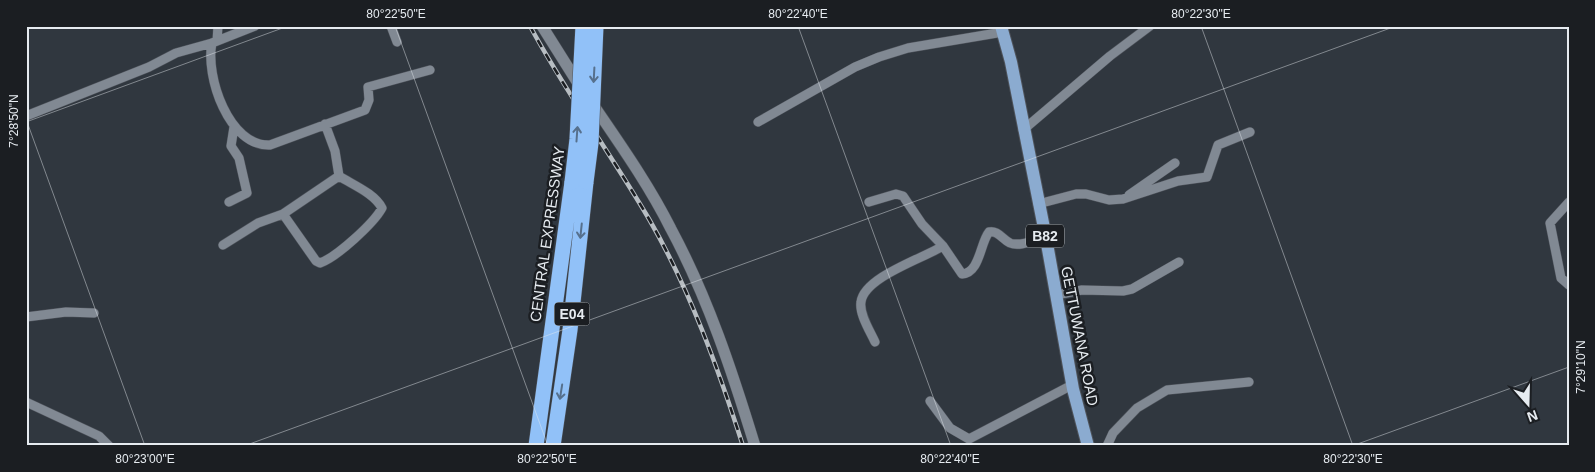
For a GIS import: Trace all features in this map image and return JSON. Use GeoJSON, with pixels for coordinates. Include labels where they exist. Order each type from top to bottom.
{"type":"FeatureCollection","features":[{"type":"Feature","properties":{"kind":"highway","name":"CENTRAL EXPRESSWAY"},"geometry":{"type":"LineString","coordinates":[[536,446],[577,139],[583,26]]}},
{"type":"Feature","properties":{"kind":"highway","name":"CENTRAL EXPRESSWAY"},"geometry":{"type":"LineString","coordinates":[[553,446],[570,330],[591,143],[596,26]]}},
{"type":"Feature","properties":{"kind":"main road","name":"GETTUWANA ROAD"},"geometry":{"type":"LineString","coordinates":[[1002,29],[1046,238],[1072,385],[1088,446]]}},
{"type":"Feature","properties":{"kind":"street"},"geometry":{"type":"LineString","coordinates":[[218,26],[210,68],[225,111],[234,128],[245,138],[259,146],[270,145],[365,110],[369,100],[368,87],[430,70]]}},
{"type":"Feature","properties":{"kind":"street"},"geometry":{"type":"LineString","coordinates":[[26,116],[150,67],[176,53],[215,42],[255,26]]}},
{"type":"Feature","properties":{"kind":"street"},"geometry":{"type":"LineString","coordinates":[[391,26],[397,42]]}},
{"type":"Feature","properties":{"kind":"street"},"geometry":{"type":"LineString","coordinates":[[542,26],[654,197],[674,234],[723,345],[755,446]]}},
{"type":"Feature","properties":{"kind":"street"},"geometry":{"type":"LineString","coordinates":[[1023,130],[1110,56],[1150,26]]}},
{"type":"Feature","properties":{"kind":"street"},"geometry":{"type":"LineString","coordinates":[[758,122],[855,67],[879,57],[908,48],[1002,29]]}},
{"type":"Feature","properties":{"kind":"street"},"geometry":{"type":"LineString","coordinates":[[325,124],[335,152],[339,176]]}},
{"type":"Feature","properties":{"kind":"street"},"geometry":{"type":"LineString","coordinates":[[229,202],[248,194],[239,158],[234,154],[231,146],[234,128]]}},
{"type":"Feature","properties":{"kind":"street"},"geometry":{"type":"LineString","coordinates":[[1038,204],[1076,194],[1086,194],[1109,200],[1127,197],[1178,181],[1207,177],[1218,145],[1250,132]]}},
{"type":"Feature","properties":{"kind":"street"},"geometry":{"type":"LineString","coordinates":[[1127,197],[1151,178],[1175,163]]}},
{"type":"Feature","properties":{"kind":"street"},"geometry":{"type":"LineString","coordinates":[[223,245],[258,223],[283,214],[339,176]]}},
{"type":"Feature","properties":{"kind":"street"},"geometry":{"type":"LineString","coordinates":[[283,214],[316,260],[320,263],[333,256],[369,223],[382,208],[379,202],[368,193],[339,176]]}},
{"type":"Feature","properties":{"kind":"street"},"geometry":{"type":"LineString","coordinates":[[869,202],[896,194],[903,196],[922,224],[944,246],[958,271],[966,274],[974,266],[989,232],[995,232],[1015,244],[1046,238]]}},
{"type":"Feature","properties":{"kind":"street"},"geometry":{"type":"LineString","coordinates":[[1569,202],[1550,223],[1561,278],[1569,285]]}},
{"type":"Feature","properties":{"kind":"street"},"geometry":{"type":"LineString","coordinates":[[875,342],[861,309],[861,300],[864,294],[881,277],[944,246]]}},
{"type":"Feature","properties":{"kind":"street"},"geometry":{"type":"LineString","coordinates":[[1056,295],[1082,290],[1123,291],[1132,289],[1179,262]]}},
{"type":"Feature","properties":{"kind":"street"},"geometry":{"type":"LineString","coordinates":[[26,317],[66,312],[94,313]]}},
{"type":"Feature","properties":{"kind":"street"},"geometry":{"type":"LineString","coordinates":[[1106,446],[1112,433],[1137,408],[1167,390],[1250,382]]}},
{"type":"Feature","properties":{"kind":"street"},"geometry":{"type":"LineString","coordinates":[[930,401],[950,428],[964,438],[969,439],[1072,385]]}},
{"type":"Feature","properties":{"kind":"street"},"geometry":{"type":"LineString","coordinates":[[26,402],[99,436],[109,446]]}},
{"type":"Feature","properties":{"kind":"railway"},"geometry":{"type":"LineString","coordinates":[[530,26],[558,75],[664,246],[702,330],[743,446]]}}]}
